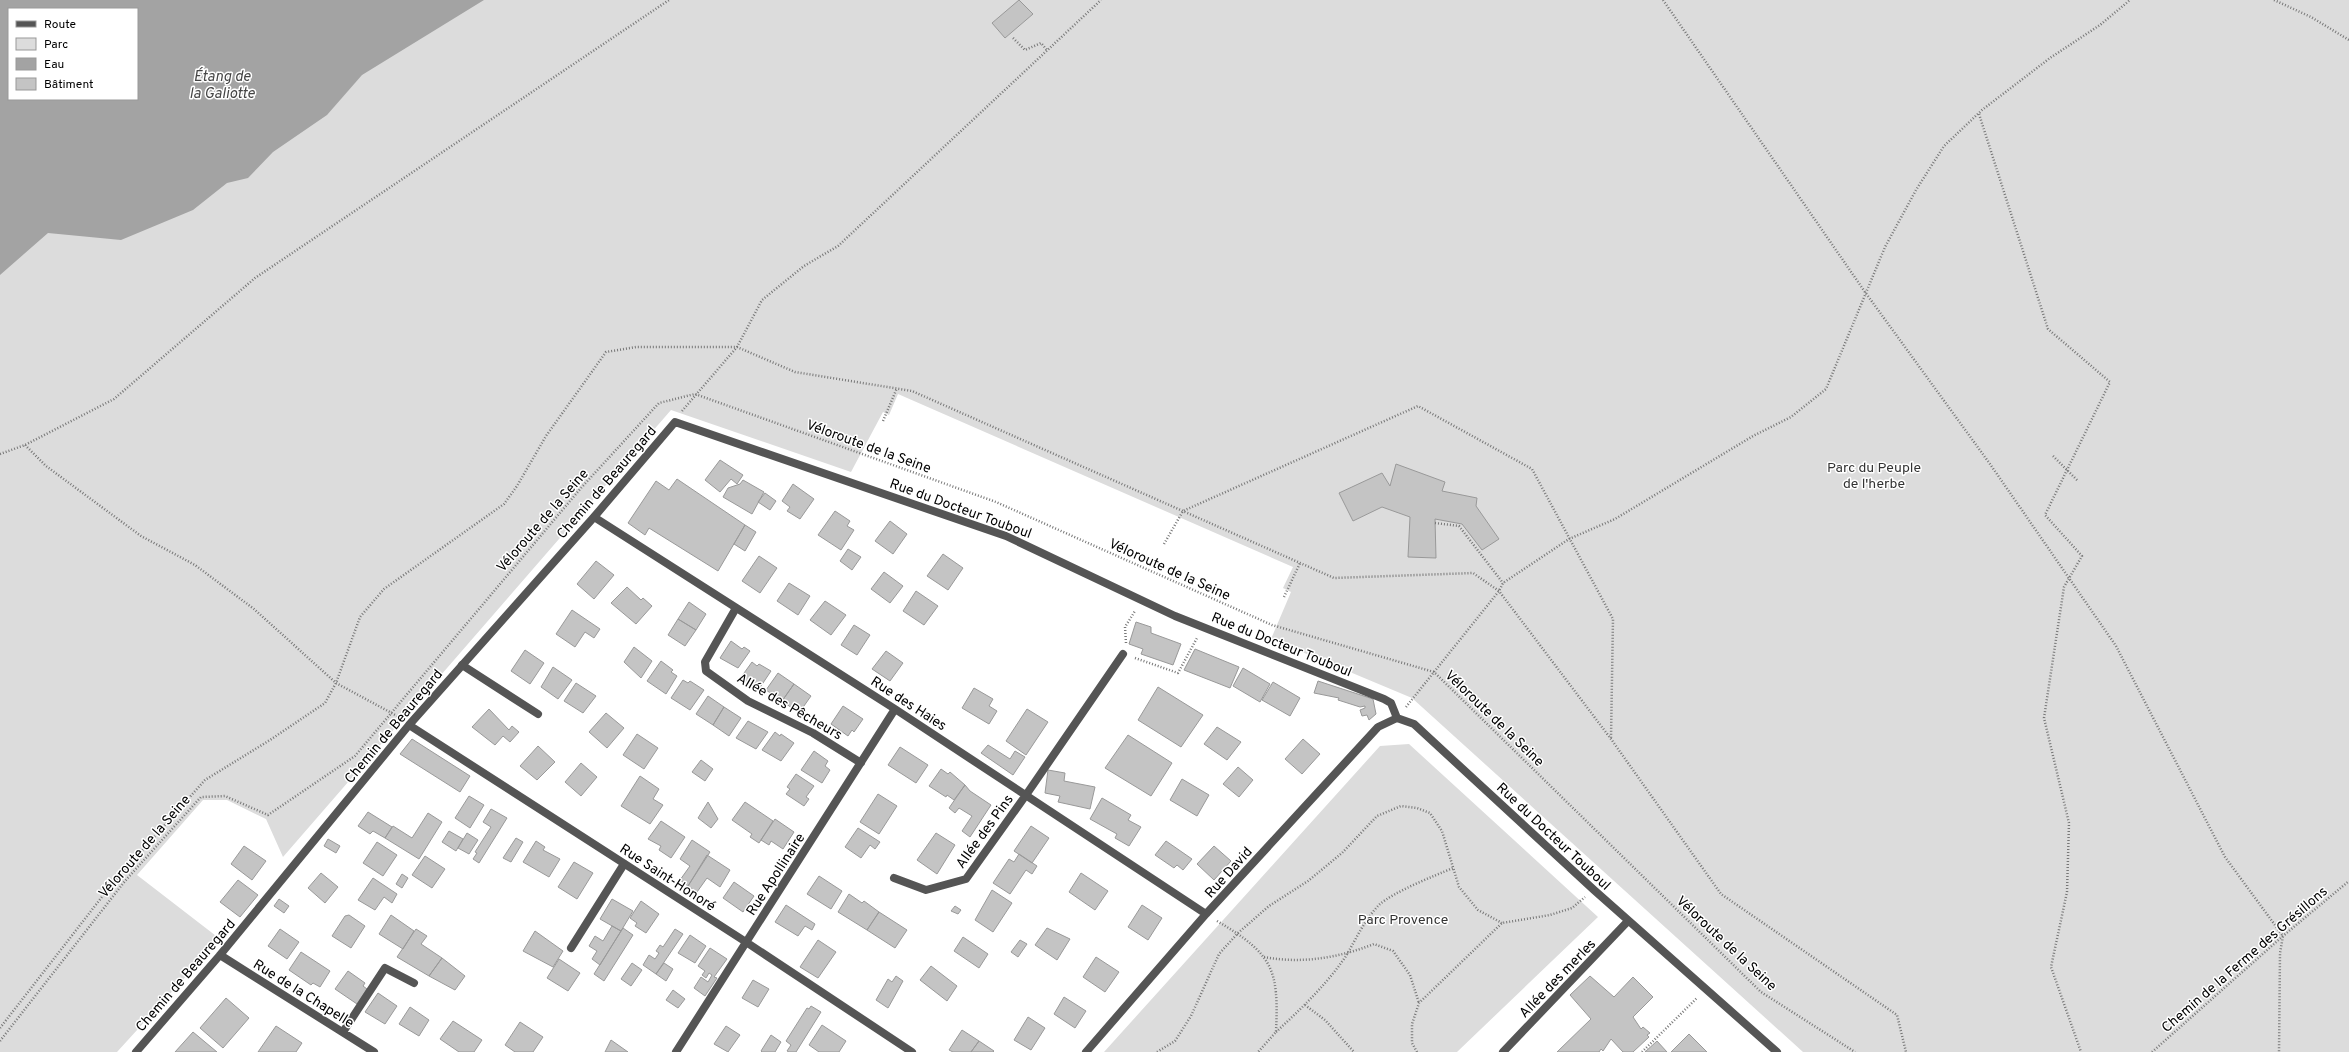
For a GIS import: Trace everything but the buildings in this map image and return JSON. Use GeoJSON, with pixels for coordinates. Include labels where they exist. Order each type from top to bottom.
{"type":"FeatureCollection","features":[{"type":"Feature","properties":{"kind":"street","name":"Chemin de Beauregard"},"geometry":{"type":"LineString","coordinates":[[136,1052],[220,955],[409,725],[594,517],[675,422]]}},
{"type":"Feature","properties":{"kind":"street","name":"Rue du Docteur Touboul"},"geometry":{"type":"LineString","coordinates":[[675,422],[1006,536],[1142,600],[1391,703],[1397,718],[1414,724],[1628,921],[1777,1052]]}},
{"type":"Feature","properties":{"kind":"street","name":"Rue des Haies"},"geometry":{"type":"LineString","coordinates":[[594,517],[895,709],[1206,914]]}},
{"type":"Feature","properties":{"kind":"street","name":"Allée des Pêcheurs"},"geometry":{"type":"LineString","coordinates":[[736,608],[706,662],[706,671],[748,701],[813,733],[861,763]]}},
{"type":"Feature","properties":{"kind":"street","name":"Allée des Pins"},"geometry":{"type":"LineString","coordinates":[[894,878],[926,890],[966,879],[1123,654]]}},
{"type":"Feature","properties":{"kind":"street"},"geometry":{"type":"LineString","coordinates":[[462,665],[538,714]]}},
{"type":"Feature","properties":{"kind":"street","name":"Rue Apollinaire"},"geometry":{"type":"LineString","coordinates":[[676,1052],[895,709]]}},
{"type":"Feature","properties":{"kind":"street","name":"Rue David"},"geometry":{"type":"LineString","coordinates":[[1086,1052],[1206,914],[1378,727],[1397,718]]}},
{"type":"Feature","properties":{"kind":"street","name":"Rue Saint-Honoré"},"geometry":{"type":"LineString","coordinates":[[409,725],[746,942],[912,1052]]}},
{"type":"Feature","properties":{"kind":"street"},"geometry":{"type":"LineString","coordinates":[[571,948],[624,864]]}},
{"type":"Feature","properties":{"kind":"street","name":"Allée des merles"},"geometry":{"type":"LineString","coordinates":[[1503,1052],[1628,921]]}},
{"type":"Feature","properties":{"kind":"street","name":"Rue de la Chapelle"},"geometry":{"type":"LineString","coordinates":[[220,955],[374,1052]]}},
{"type":"Feature","properties":{"kind":"street"},"geometry":{"type":"LineString","coordinates":[[343,1032],[385,968],[414,983]]}},
{"type":"Feature","properties":{"kind":"path"},"geometry":{"type":"LineString","coordinates":[[0,454],[25,445],[114,399],[255,278],[669,0]]}},
{"type":"Feature","properties":{"kind":"path"},"geometry":{"type":"LineString","coordinates":[[675,422],[695,394],[737,347],[762,300],[804,266],[838,246],[1101,0]]}},
{"type":"Feature","properties":{"kind":"path"},"geometry":{"type":"LineString","coordinates":[[1663,0],[1865,292],[2070,578],[2116,646],[2224,857],[2283,936],[2280,953],[2279,1052]]}},
{"type":"Feature","properties":{"kind":"path"},"geometry":{"type":"LineString","coordinates":[[1397,718],[1499,591],[1503,583],[1570,539],[1615,519],[1753,436],[1791,417],[1826,389],[1848,339],[1865,292],[1885,247],[1916,190],[1944,146],[1979,114],[2130,0]]}},
{"type":"Feature","properties":{"kind":"path"},"geometry":{"type":"LineString","coordinates":[[2274,0],[2310,17],[2349,40]]}},
{"type":"Feature","properties":{"kind":"path"},"geometry":{"type":"LineString","coordinates":[[1013,38],[1025,50],[1041,43],[1047,50]]}},
{"type":"Feature","properties":{"kind":"path"},"geometry":{"type":"LineString","coordinates":[[1979,114],[2048,329],[2110,382],[2045,514],[2082,556],[2064,587],[2044,718],[2069,823],[2067,892],[2051,967],[2081,1052]]}},
{"type":"Feature","properties":{"kind":"path"},"geometry":{"type":"LineString","coordinates":[[0,1028],[112,884],[205,780],[270,740],[325,703],[336,683],[360,617],[384,589],[504,504],[517,486],[546,436],[606,352],[636,347],[737,347],[795,372],[912,391],[1334,578],[1472,574],[1499,591],[1611,739],[1721,894],[1897,1015],[1906,1052]]}},
{"type":"Feature","properties":{"kind":"path"},"geometry":{"type":"LineString","coordinates":[[883,422],[897,388]]}},
{"type":"Feature","properties":{"kind":"path","name":"Véloroute de la Seine"},"geometry":{"type":"LineString","coordinates":[[0,1041],[125,881],[201,797],[225,796],[268,815],[355,756],[581,488],[659,403],[695,394],[996,502],[1272,625],[1434,672],[1761,992],[1855,1052]]}},
{"type":"Feature","properties":{"kind":"path"},"geometry":{"type":"LineString","coordinates":[[1164,544],[1183,511],[1418,406],[1532,470],[1613,619],[1611,739]]}},
{"type":"Feature","properties":{"kind":"path"},"geometry":{"type":"LineString","coordinates":[[25,445],[46,466],[141,536],[195,565],[254,610],[336,683],[392,712],[409,725]]}},
{"type":"Feature","properties":{"kind":"path"},"geometry":{"type":"LineString","coordinates":[[2054,456],[2078,481]]}},
{"type":"Feature","properties":{"kind":"path"},"geometry":{"type":"LineString","coordinates":[[1435,523],[1459,526],[1503,583]]}},
{"type":"Feature","properties":{"kind":"path"},"geometry":{"type":"LineString","coordinates":[[1284,597],[1300,563]]}},
{"type":"Feature","properties":{"kind":"path"},"geometry":{"type":"LineString","coordinates":[[1142,600],[1125,628],[1126,646],[1123,654],[1178,673],[1203,626]]}},
{"type":"Feature","properties":{"kind":"path"},"geometry":{"type":"LineString","coordinates":[[1157,1052],[1175,1041],[1191,1016],[1219,954],[1238,933],[1269,906],[1308,881],[1342,853],[1377,816],[1401,806],[1417,808],[1430,814],[1442,831],[1459,887],[1478,910],[1502,923]]}},
{"type":"Feature","properties":{"kind":"path"},"geometry":{"type":"LineString","coordinates":[[1258,1052],[1276,1032],[1305,1005],[1346,955],[1350,945],[1380,905],[1405,890],[1453,868]]}},
{"type":"Feature","properties":{"kind":"path","name":"Chemin de la Ferme des Grésillons"},"geometry":{"type":"LineString","coordinates":[[2152,1052],[2283,936],[2349,881]]}},
{"type":"Feature","properties":{"kind":"path"},"geometry":{"type":"LineString","coordinates":[[1417,1052],[1412,1044],[1412,1024],[1419,1003],[1502,923],[1550,915],[1572,908],[1594,890]]}},
{"type":"Feature","properties":{"kind":"path"},"geometry":{"type":"LineString","coordinates":[[1206,914],[1238,933],[1264,956],[1273,970],[1277,990],[1276,1032]]}},
{"type":"Feature","properties":{"kind":"path"},"geometry":{"type":"LineString","coordinates":[[1264,956],[1282,960],[1346,955],[1374,944],[1393,951],[1410,975],[1419,1003]]}},
{"type":"Feature","properties":{"kind":"path"},"geometry":{"type":"LineString","coordinates":[[1642,1052],[1706,989]]}},
{"type":"Feature","properties":{"kind":"path"},"geometry":{"type":"LineString","coordinates":[[1305,1005],[1325,1020],[1354,1052]]}},
{"type":"Feature","properties":{"kind":"green space","name":"Parc du Peuple de l'herbe"},"geometry":{"type":"Polygon","coordinates":[[[0,0],[2349,0],[2349,1052],[1803,1052],[1412,698],[1271,639],[1291,592],[1283,588],[1293,567],[898,394],[889,415],[883,412],[851,472],[671,410],[283,857],[266,819],[227,800],[203,800],[137,875],[220,939],[117,1052],[0,1052],[0,0]]]}},
{"type":"Feature","properties":{"kind":"green space","name":"Parc Provence"},"geometry":{"type":"Polygon","coordinates":[[[1409,744],[1598,917],[1457,1052],[1104,1052],[1380,746],[1409,744]]]}},
{"type":"Feature","properties":{"kind":"water","name":"Étang de la Galiotte"},"geometry":{"type":"Polygon","coordinates":[[[0,0],[484,0],[362,75],[327,115],[273,152],[248,178],[227,183],[193,210],[121,240],[48,233],[0,275],[0,0]]]}}]}
